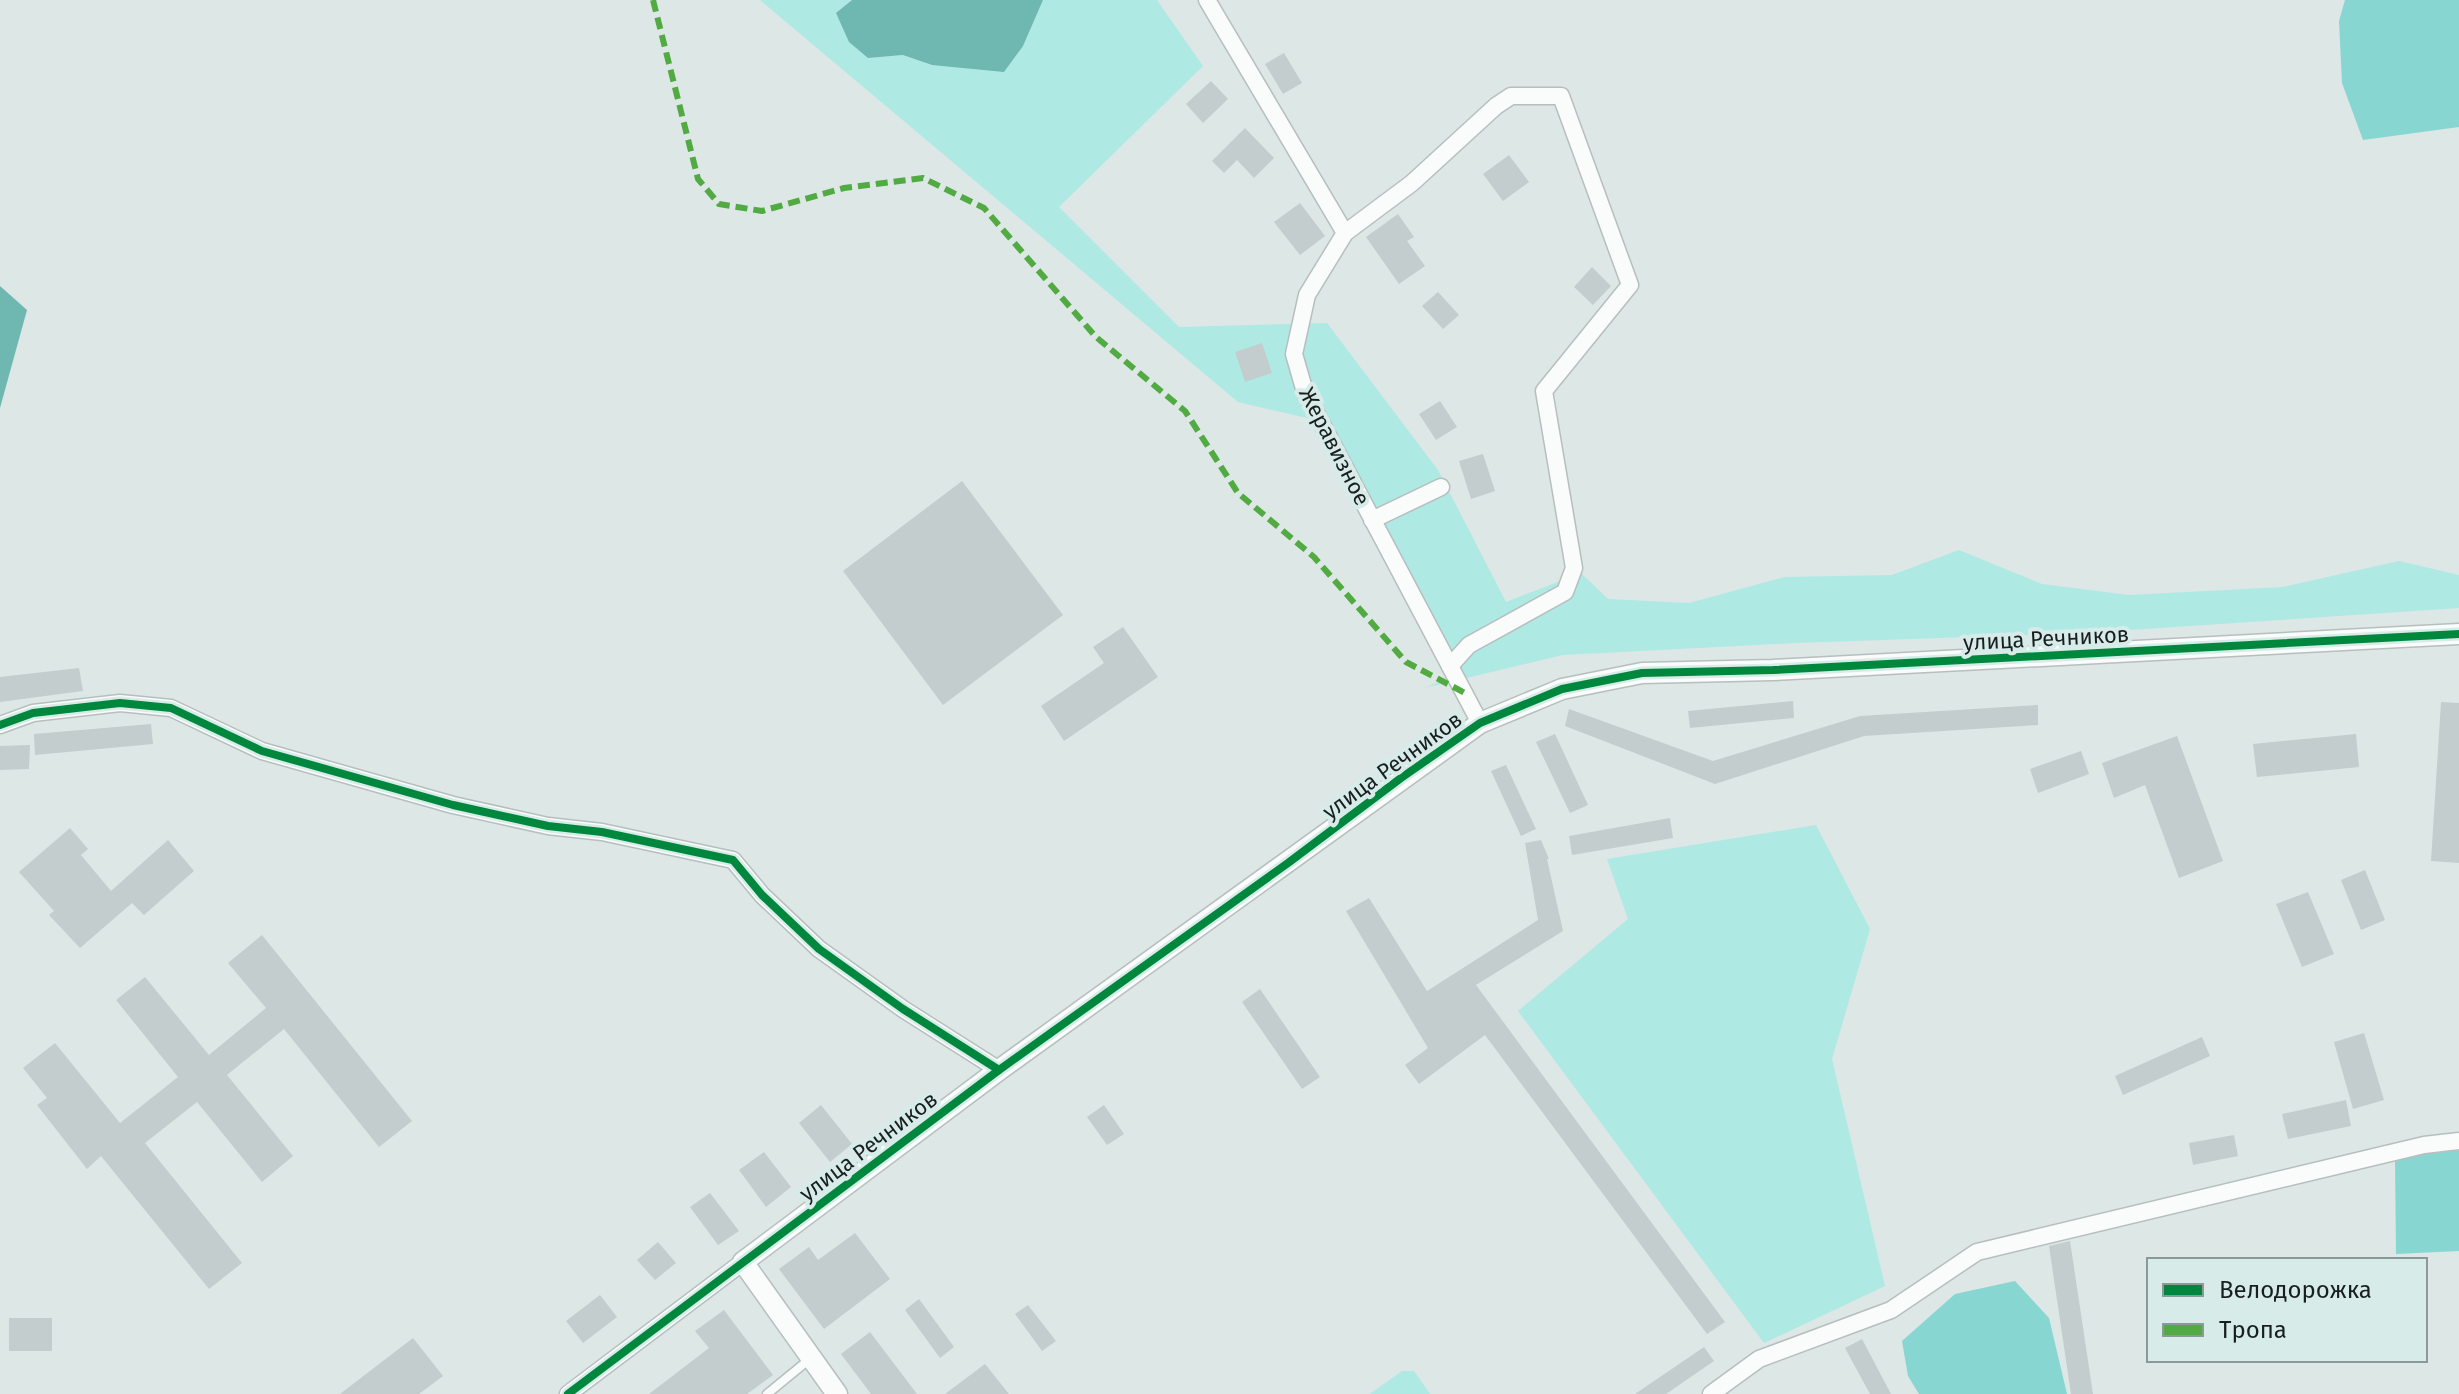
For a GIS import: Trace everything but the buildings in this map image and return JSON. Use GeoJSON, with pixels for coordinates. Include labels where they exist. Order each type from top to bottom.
{"type":"FeatureCollection","features":[{"type":"Feature","properties":{"kind":"street"},"geometry":{"type":"LineString","coordinates":[[1207,0],[1345,233],[1412,183],[1511,96],[1561,96],[1630,285],[1544,391],[1574,568],[1565,592],[1469,645],[1450,666]]}},
{"type":"Feature","properties":{"kind":"street","name":"Жеравизное"},"geometry":{"type":"LineString","coordinates":[[1345,233],[1307,295],[1294,354],[1305,392],[1480,723]]}},
{"type":"Feature","properties":{"kind":"street"},"geometry":{"type":"LineString","coordinates":[[1372,520],[1441,487]]}},
{"type":"Feature","properties":{"kind":"street","name":"улица Речников"},"geometry":{"type":"LineString","coordinates":[[568,1394],[999,1070],[1480,723],[1562,689],[1642,673],[1773,670],[2459,634]]}},
{"type":"Feature","properties":{"kind":"street"},"geometry":{"type":"LineString","coordinates":[[0,725],[33,713],[120,703],[171,708],[262,751],[453,805],[548,826],[615,834],[733,860],[762,895],[819,949],[903,1009],[999,1070]]}},
{"type":"Feature","properties":{"kind":"street"},"geometry":{"type":"LineString","coordinates":[[1711,1394],[1759,1359],[1891,1310],[1977,1252],[2424,1145],[2459,1141]]}},
{"type":"Feature","properties":{"kind":"street"},"geometry":{"type":"LineString","coordinates":[[743,1262],[837,1394]]}},
{"type":"Feature","properties":{"kind":"lane"},"geometry":{"type":"LineString","coordinates":[[767,1394],[812,1358]]}},
{"type":"Feature","properties":{"kind":"shaded area"},"geometry":{"type":"Polygon","coordinates":[[[760,0],[852,0],[836,14],[868,58],[904,55],[932,65],[1023,46],[1043,0],[1157,0],[1203,66],[1059,207],[1179,327],[1327,323],[1438,470],[1506,602],[1581,573],[1608,599],[1689,603],[1785,577],[1892,575],[1959,550],[2042,584],[2129,595],[2283,587],[2399,561],[2459,575],[2459,608],[2084,633],[1563,655],[1424,688],[1449,678],[1320,421],[1238,402],[760,0]]]}},
{"type":"Feature","properties":{"kind":"shaded area"},"geometry":{"type":"Polygon","coordinates":[[[852,0],[1043,0],[1023,46],[1004,72],[932,65],[903,55],[868,58],[849,42],[836,13],[852,0]]]}},
{"type":"Feature","properties":{"kind":"shaded area"},"geometry":{"type":"Polygon","coordinates":[[[2345,0],[2459,0],[2459,127],[2363,140],[2342,83],[2339,21],[2345,0]]]}},
{"type":"Feature","properties":{"kind":"shaded area"},"geometry":{"type":"Polygon","coordinates":[[[0,286],[27,310],[0,408],[0,286]]]}},
{"type":"Feature","properties":{"kind":"shaded area"},"geometry":{"type":"Polygon","coordinates":[[[1816,825],[1870,929],[1832,1059],[1885,1286],[1764,1343],[1518,1011],[1628,919],[1607,859],[1816,825]]]}},
{"type":"Feature","properties":{"kind":"shaded area"},"geometry":{"type":"Polygon","coordinates":[[[2459,1150],[2459,1251],[2396,1254],[2395,1157],[2459,1150]]]}},
{"type":"Feature","properties":{"kind":"shaded area"},"geometry":{"type":"Polygon","coordinates":[[[2015,1281],[2049,1318],[2067,1394],[1919,1394],[1908,1376],[1902,1341],[1955,1294],[2015,1281]]]}},
{"type":"Feature","properties":{"kind":"shaded area"},"geometry":{"type":"Polygon","coordinates":[[[1402,1371],[1414,1371],[1430,1394],[1370,1394],[1402,1371]]]}},
{"type":"Feature","properties":{"kind":"marked path"},"geometry":{"type":"LineString","coordinates":[[653,0],[698,179],[719,204],[762,211],[844,188],[923,178],[984,208],[1096,337],[1185,411],[1238,493],[1314,557],[1406,662],[1465,693]]}},
{"type":"Feature","properties":{"kind":"cycle path"},"geometry":{"type":"LineString","coordinates":[[568,1394],[999,1070],[1401,778],[1480,723],[1562,689],[1642,673],[1773,670],[2459,634]]}},
{"type":"Feature","properties":{"kind":"cycle path"},"geometry":{"type":"LineString","coordinates":[[0,725],[33,713],[120,703],[171,708],[262,751],[453,805],[733,860],[762,895],[819,949],[903,1009],[999,1070]]}}]}
